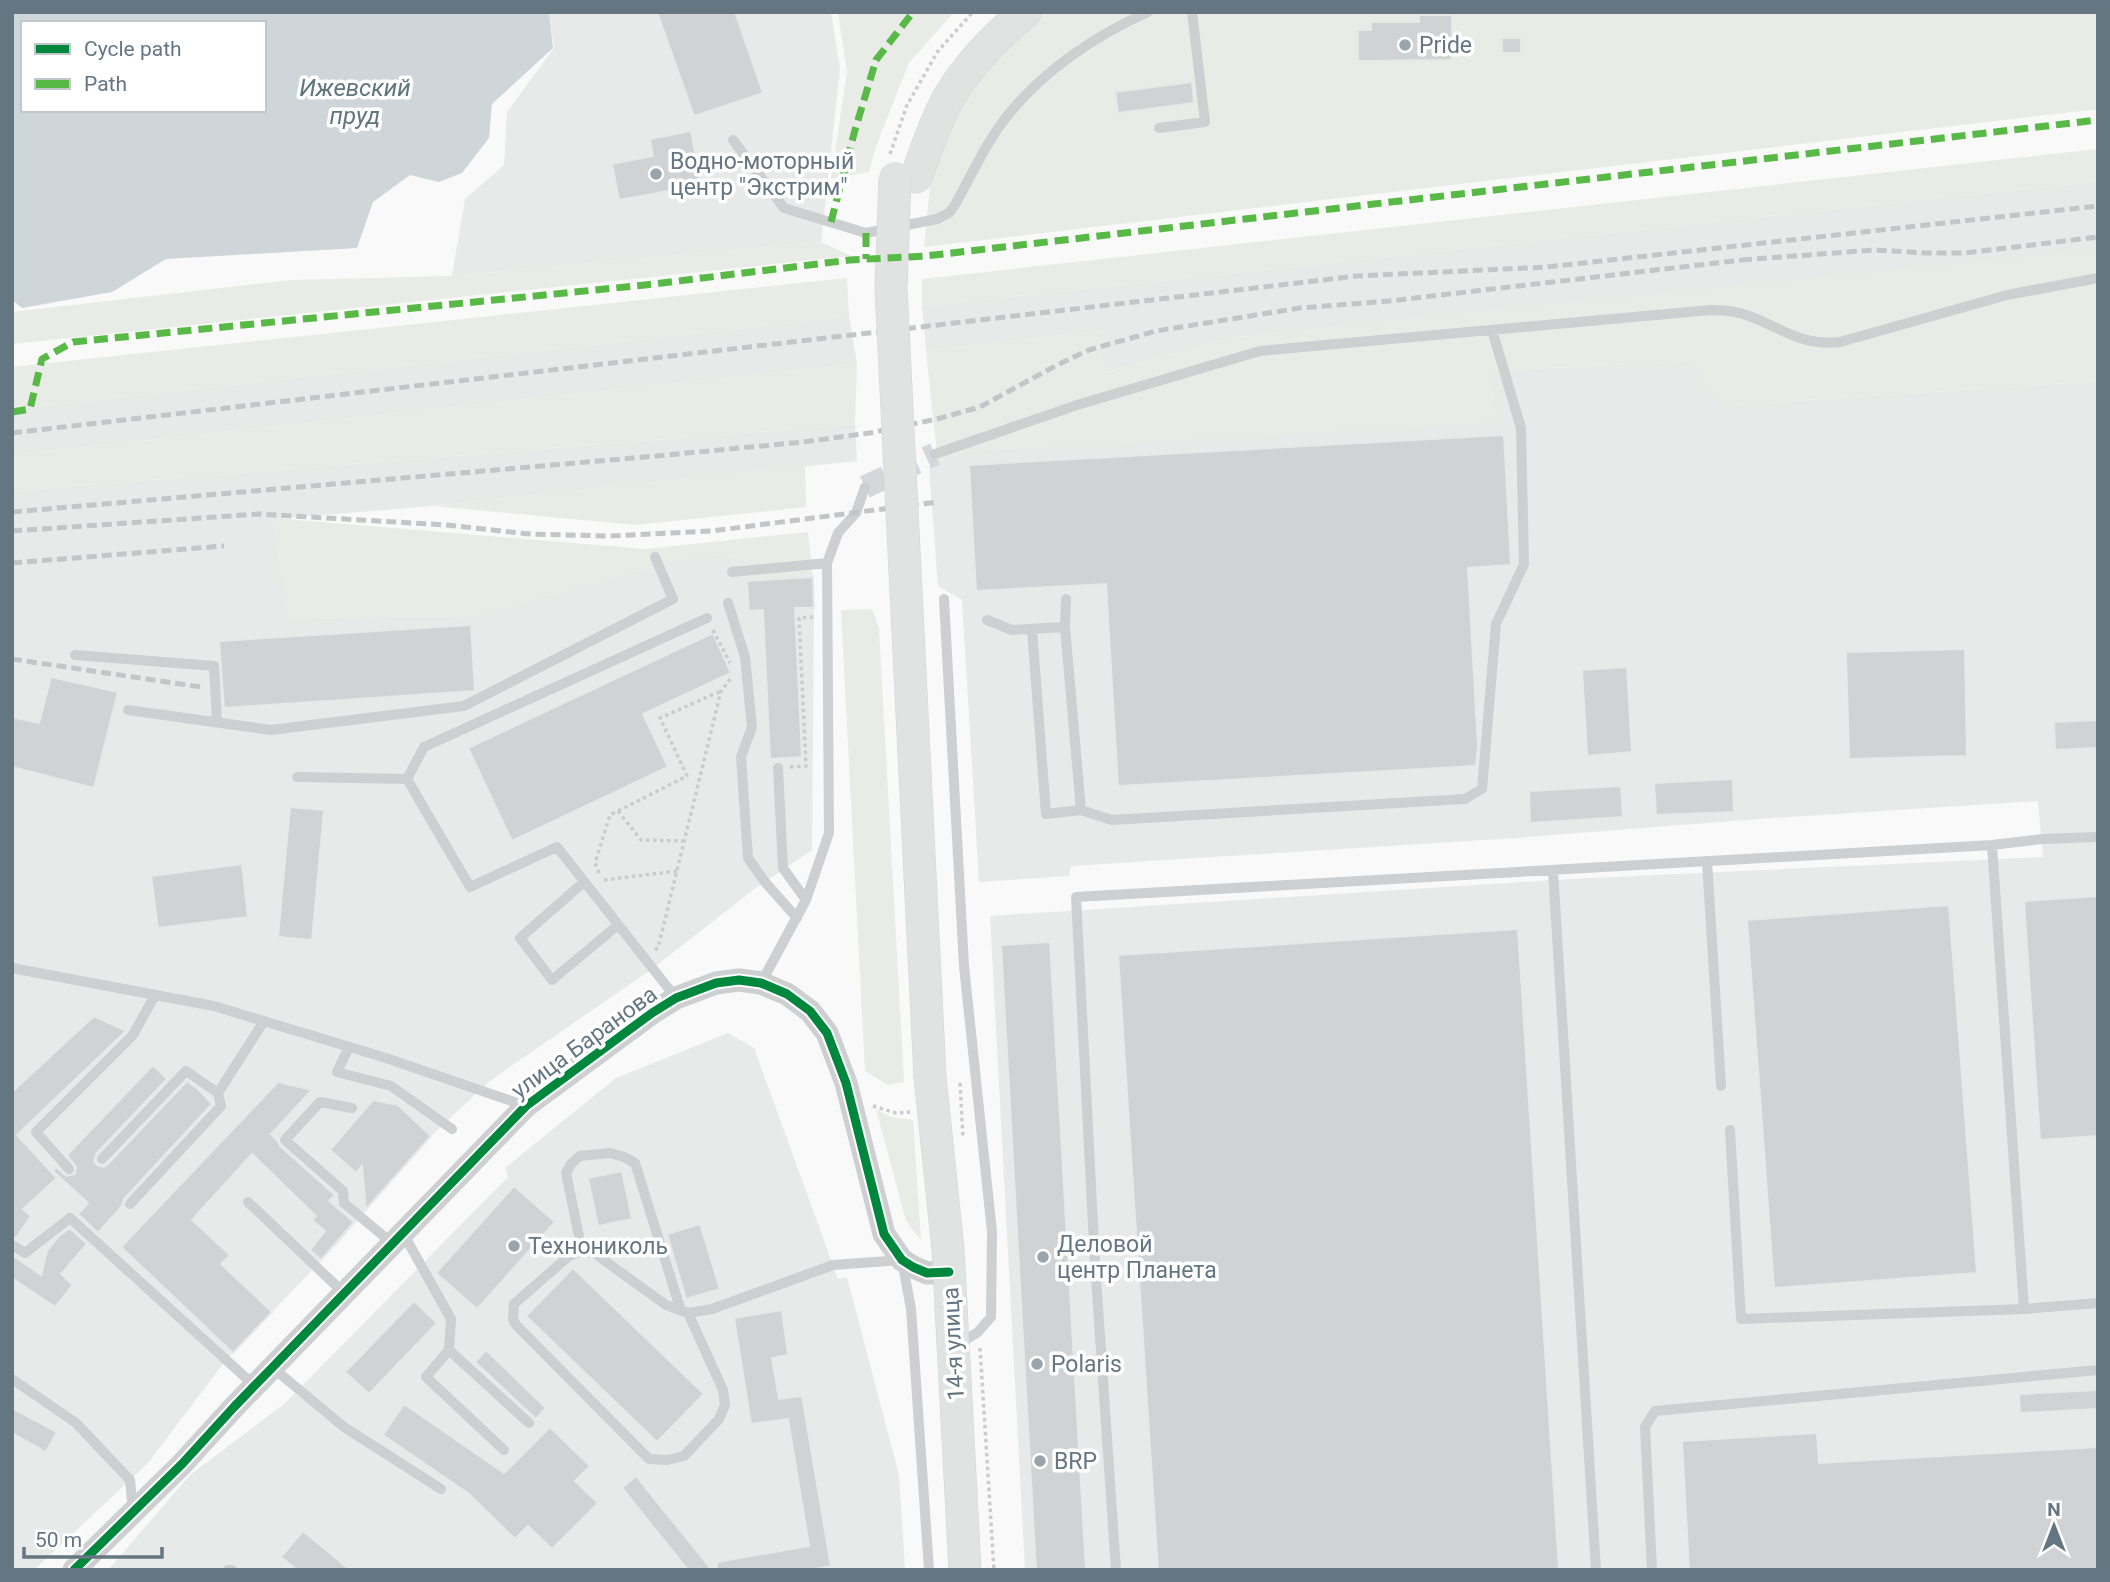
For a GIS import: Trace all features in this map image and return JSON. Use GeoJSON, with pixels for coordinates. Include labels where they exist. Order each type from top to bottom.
{"type":"FeatureCollection","features":[{"type":"Feature","properties":{"kind":"main road"},"geometry":{"type":"LineString","coordinates":[[899,174],[915,125],[934,85],[958,50],[995,12]]}},
{"type":"Feature","properties":{"kind":"main road"},"geometry":{"type":"LineString","coordinates":[[899,174],[948,98],[975,62],[1005,29],[1025,12]]}},
{"type":"Feature","properties":{"kind":"main road","name":"14-я улица"},"geometry":{"type":"LineString","coordinates":[[899,174],[891,288],[941,1076],[965,1570]]}},
{"type":"Feature","properties":{"kind":"street","name":"улица Баранова"},"geometry":{"type":"LineString","coordinates":[[74,1570],[182,1464],[526,1106],[652,1013],[676,998],[716,983],[738,980],[761,983],[787,993],[810,1011],[827,1033],[846,1083],[884,1234],[902,1260]]}},
{"type":"Feature","properties":{"kind":"street"},"geometry":{"type":"LineString","coordinates":[[902,1260],[928,1273],[949,1261]]}},
{"type":"Feature","properties":{"kind":"lane"},"geometry":{"type":"LineString","coordinates":[[733,139],[784,208],[866,233],[937,219],[949,213],[956,203],[1012,111],[1056,67],[1090,44],[1148,12]]}},
{"type":"Feature","properties":{"kind":"lane"},"geometry":{"type":"LineString","coordinates":[[1159,128],[1205,122],[1192,12]]}},
{"type":"Feature","properties":{"kind":"lane"},"geometry":{"type":"LineString","coordinates":[[935,454],[1077,405],[1260,351],[1711,310],[1748,315],[1805,341],[1822,344],[1840,342],[2007,295],[2098,278]]}},
{"type":"Feature","properties":{"kind":"lane"},"geometry":{"type":"LineString","coordinates":[[1032,629],[1046,814],[1081,810],[1112,820],[1126,820],[1465,799],[1482,789],[1496,624],[1524,564],[1521,428],[1492,330]]}},
{"type":"Feature","properties":{"kind":"lane"},"geometry":{"type":"LineString","coordinates":[[761,983],[806,900],[829,833],[827,564],[838,533],[856,513],[864,487]]}},
{"type":"Feature","properties":{"kind":"lane"},"geometry":{"type":"LineString","coordinates":[[128,710],[271,730],[464,706],[673,599],[655,557]]}},
{"type":"Feature","properties":{"kind":"lane"},"geometry":{"type":"LineString","coordinates":[[732,572],[827,564]]}},
{"type":"Feature","properties":{"kind":"lane"},"geometry":{"type":"LineString","coordinates":[[944,599],[964,966],[992,1232],[991,1317],[978,1332],[953,1347]]}},
{"type":"Feature","properties":{"kind":"lane"},"geometry":{"type":"LineString","coordinates":[[1066,599],[1065,627],[1081,810]]}},
{"type":"Feature","properties":{"kind":"lane"},"geometry":{"type":"LineString","coordinates":[[728,603],[745,657],[752,727],[741,757],[748,858],[797,918]]}},
{"type":"Feature","properties":{"kind":"lane"},"geometry":{"type":"LineString","coordinates":[[407,779],[424,747],[707,618]]}},
{"type":"Feature","properties":{"kind":"lane"},"geometry":{"type":"LineString","coordinates":[[987,620],[1012,630],[1065,627]]}},
{"type":"Feature","properties":{"kind":"lane"},"geometry":{"type":"LineString","coordinates":[[75,655],[214,666],[217,722]]}},
{"type":"Feature","properties":{"kind":"lane"},"geometry":{"type":"LineString","coordinates":[[778,768],[783,868],[806,900]]}},
{"type":"Feature","properties":{"kind":"lane"},"geometry":{"type":"LineString","coordinates":[[297,777],[407,779]]}},
{"type":"Feature","properties":{"kind":"lane"},"geometry":{"type":"LineString","coordinates":[[407,779],[470,887],[556,847],[676,998]]}},
{"type":"Feature","properties":{"kind":"lane"},"geometry":{"type":"LineString","coordinates":[[1116,1570],[1095,1263],[1076,897],[2098,837]]}},
{"type":"Feature","properties":{"kind":"lane"},"geometry":{"type":"LineString","coordinates":[[1993,845],[2024,1309]]}},
{"type":"Feature","properties":{"kind":"lane"},"geometry":{"type":"LineString","coordinates":[[1707,861],[1721,1086]]}},
{"type":"Feature","properties":{"kind":"lane"},"geometry":{"type":"LineString","coordinates":[[1553,870],[1596,1570]]}},
{"type":"Feature","properties":{"kind":"lane"},"geometry":{"type":"LineString","coordinates":[[584,882],[520,938],[552,980],[618,925]]}},
{"type":"Feature","properties":{"kind":"lane"},"geometry":{"type":"LineString","coordinates":[[12,968],[214,1006],[349,1046],[526,1106]]}},
{"type":"Feature","properties":{"kind":"lane"},"geometry":{"type":"LineString","coordinates":[[69,1169],[36,1132],[133,1035],[155,995]]}},
{"type":"Feature","properties":{"kind":"lane"},"geometry":{"type":"LineString","coordinates":[[218,1093],[264,1021]]}},
{"type":"Feature","properties":{"kind":"lane"},"geometry":{"type":"LineString","coordinates":[[349,1046],[337,1072],[391,1086],[452,1129]]}},
{"type":"Feature","properties":{"kind":"lane"},"geometry":{"type":"LineString","coordinates":[[102,1159],[186,1071],[218,1093],[221,1106],[130,1204]]}},
{"type":"Feature","properties":{"kind":"lane"},"geometry":{"type":"LineString","coordinates":[[352,1108],[320,1102],[285,1140],[343,1191],[344,1203],[398,1239],[451,1319],[449,1350],[426,1377],[504,1450]]}},
{"type":"Feature","properties":{"kind":"lane"},"geometry":{"type":"LineString","coordinates":[[1730,1130],[1741,1320],[2024,1309],[2098,1303]]}},
{"type":"Feature","properties":{"kind":"lane"},"geometry":{"type":"LineString","coordinates":[[582,1251],[566,1173],[580,1156],[610,1153],[624,1157],[635,1163],[685,1312],[723,1390],[725,1405],[719,1419],[684,1456],[667,1460],[649,1459],[513,1319],[514,1304],[569,1256],[582,1251],[594,1253],[666,1305],[685,1312],[712,1309],[833,1265],[902,1260],[911,1309],[929,1570]]}},
{"type":"Feature","properties":{"kind":"lane"},"geometry":{"type":"LineString","coordinates":[[248,1202],[345,1294]]}},
{"type":"Feature","properties":{"kind":"lane"},"geometry":{"type":"LineString","coordinates":[[12,1245],[25,1254],[70,1218],[255,1386]]}},
{"type":"Feature","properties":{"kind":"lane"},"geometry":{"type":"LineString","coordinates":[[449,1350],[530,1423]]}},
{"type":"Feature","properties":{"kind":"lane"},"geometry":{"type":"LineString","coordinates":[[273,1368],[344,1427],[441,1489]]}},
{"type":"Feature","properties":{"kind":"lane"},"geometry":{"type":"LineString","coordinates":[[1652,1570],[1645,1427],[1655,1411],[2098,1370]]}},
{"type":"Feature","properties":{"kind":"lane"},"geometry":{"type":"LineString","coordinates":[[12,1380],[76,1423],[130,1480],[133,1512]]}},
{"type":"Feature","properties":{"kind":"path"},"geometry":{"type":"LineString","coordinates":[[899,174],[907,105],[938,51],[973,12]]}},
{"type":"Feature","properties":{"kind":"path"},"geometry":{"type":"LineString","coordinates":[[778,768],[806,766],[799,618],[827,617]]}},
{"type":"Feature","properties":{"kind":"path"},"geometry":{"type":"LineString","coordinates":[[611,890],[596,870],[595,863],[610,815],[687,776],[660,718],[721,691],[734,673],[707,618]]}},
{"type":"Feature","properties":{"kind":"path"},"geometry":{"type":"LineString","coordinates":[[643,958],[658,948],[721,691]]}},
{"type":"Feature","properties":{"kind":"path"},"geometry":{"type":"LineString","coordinates":[[618,811],[641,840],[684,841]]}},
{"type":"Feature","properties":{"kind":"path"},"geometry":{"type":"LineString","coordinates":[[604,880],[677,870]]}},
{"type":"Feature","properties":{"kind":"path"},"geometry":{"type":"LineString","coordinates":[[648,940],[655,950]]}},
{"type":"Feature","properties":{"kind":"path"},"geometry":{"type":"LineString","coordinates":[[867,1105],[896,1113],[919,1111]]}},
{"type":"Feature","properties":{"kind":"shaded area"},"geometry":{"type":"Polygon","coordinates":[[[549,12],[831,12],[840,69],[821,242],[452,276],[465,199],[504,165],[507,112],[554,48],[549,12]]]}},
{"type":"Feature","properties":{"kind":"shaded area"},"geometry":{"type":"Polygon","coordinates":[[[838,12],[954,12],[909,63],[876,146],[869,172],[831,179],[847,72],[838,12]]]}},
{"type":"Feature","properties":{"kind":"shaded area"},"geometry":{"type":"Polygon","coordinates":[[[1038,12],[2098,12],[2098,109],[924,247],[932,166],[963,95],[1038,12]]]}},
{"type":"Feature","properties":{"kind":"shaded area"},"geometry":{"type":"Polygon","coordinates":[[[2098,149],[2098,181],[922,306],[922,279],[2098,149]]]}},
{"type":"Feature","properties":{"kind":"shaded area"},"geometry":{"type":"Polygon","coordinates":[[[2098,181],[2098,251],[1230,338],[1104,373],[1101,331],[926,351],[922,306],[2098,181]]]}},
{"type":"Feature","properties":{"kind":"shaded area"},"geometry":{"type":"Polygon","coordinates":[[[821,242],[851,256],[12,344],[12,312],[292,280],[452,276],[821,242]]]}},
{"type":"Feature","properties":{"kind":"shaded area"},"geometry":{"type":"Polygon","coordinates":[[[2098,250],[2098,381],[1732,405],[1734,410],[1712,395],[1692,361],[1491,371],[1494,422],[964,451],[938,463],[926,351],[1101,331],[1105,373],[1230,338],[2098,250]]]}},
{"type":"Feature","properties":{"kind":"shaded area"},"geometry":{"type":"Polygon","coordinates":[[[847,278],[849,316],[12,409],[12,367],[847,278]]]}},
{"type":"Feature","properties":{"kind":"shaded area"},"geometry":{"type":"Polygon","coordinates":[[[849,316],[857,364],[12,455],[12,409],[849,316]]]}},
{"type":"Feature","properties":{"kind":"shaded area"},"geometry":{"type":"Polygon","coordinates":[[[1692,361],[1731,405],[2098,381],[2098,1570],[1025,1570],[990,916],[1570,879],[2043,857],[2038,801],[1071,866],[1069,876],[979,882],[962,600],[938,586],[929,467],[964,451],[1494,421],[1491,371],[1692,361]]]}},
{"type":"Feature","properties":{"kind":"shaded area"},"geometry":{"type":"Polygon","coordinates":[[[857,364],[855,424],[12,491],[12,455],[857,364]]]}},
{"type":"Feature","properties":{"kind":"shaded area"},"geometry":{"type":"Polygon","coordinates":[[[855,424],[857,461],[433,506],[274,519],[289,618],[470,616],[701,553],[744,559],[813,577],[812,850],[757,887],[652,969],[491,1080],[431,1136],[339,1242],[226,1360],[148,1463],[34,1570],[12,1570],[12,491],[855,424]]]}},
{"type":"Feature","properties":{"kind":"shaded area"},"geometry":{"type":"Polygon","coordinates":[[[805,466],[806,507],[635,525],[433,506],[805,466]]]}},
{"type":"Feature","properties":{"kind":"shaded area"},"geometry":{"type":"Polygon","coordinates":[[[274,518],[645,549],[808,532],[813,577],[747,581],[744,559],[701,553],[470,616],[289,618],[274,518]]]}},
{"type":"Feature","properties":{"kind":"shaded area"},"geometry":{"type":"Polygon","coordinates":[[[872,609],[879,628],[904,1082],[888,1085],[865,1071],[841,610],[872,609]]]}},
{"type":"Feature","properties":{"kind":"shaded area"},"geometry":{"type":"Polygon","coordinates":[[[728,1033],[754,1048],[838,1279],[847,1277],[899,1475],[905,1570],[108,1570],[190,1475],[284,1404],[508,1177],[505,1168],[616,1078],[728,1033]]]}},
{"type":"Feature","properties":{"kind":"shaded area"},"geometry":{"type":"Polygon","coordinates":[[[876,1109],[891,1117],[913,1120],[921,1240],[906,1221],[876,1109]]]}},
{"type":"Feature","properties":{"kind":"water","name":"Ижевский пруд"},"geometry":{"type":"Polygon","coordinates":[[[12,12],[549,12],[553,48],[492,104],[489,138],[462,173],[439,182],[410,175],[373,202],[357,248],[166,259],[112,292],[22,308],[12,300],[12,12]]]}},
{"type":"Feature","properties":{"kind":"building"},"geometry":{"type":"Polygon","coordinates":[[[657,12],[735,12],[763,93],[694,116],[657,12]]]}},
{"type":"Feature","properties":{"kind":"building","name":"Pride"},"geometry":{"type":"Polygon","coordinates":[[[1419,15],[1452,15],[1452,60],[1358,61],[1358,30],[1371,30],[1371,22],[1419,22],[1419,15]]]}},
{"type":"Feature","properties":{"kind":"building"},"geometry":{"type":"Polygon","coordinates":[[[1502,38],[1521,38],[1521,53],[1502,53],[1502,38]]]}},
{"type":"Feature","properties":{"kind":"building"},"geometry":{"type":"Polygon","coordinates":[[[1192,82],[1194,103],[1118,113],[1115,92],[1192,82]]]}},
{"type":"Feature","properties":{"kind":"building","name":"Водно-моторный центр \"Экстрим\""},"geometry":{"type":"Polygon","coordinates":[[[691,131],[701,185],[619,200],[612,164],[653,156],[650,139],[691,131]]]}},
{"type":"Feature","properties":{"kind":"building"},"geometry":{"type":"Polygon","coordinates":[[[1504,435],[1511,565],[1468,568],[1478,747],[1476,766],[1118,786],[1106,584],[976,591],[969,465],[1504,435]]]}},
{"type":"Feature","properties":{"kind":"building"},"geometry":{"type":"Polygon","coordinates":[[[813,577],[814,608],[795,608],[802,757],[770,759],[763,610],[749,611],[747,581],[813,577]]]}},
{"type":"Feature","properties":{"kind":"building"},"geometry":{"type":"Polygon","coordinates":[[[471,625],[475,691],[224,708],[219,641],[471,625]]]}},
{"type":"Feature","properties":{"kind":"building"},"geometry":{"type":"Polygon","coordinates":[[[713,633],[731,673],[643,714],[668,767],[512,841],[468,748],[713,633]]]}},
{"type":"Feature","properties":{"kind":"building"},"geometry":{"type":"Polygon","coordinates":[[[1965,649],[1967,756],[1849,759],[1846,652],[1965,649]]]}},
{"type":"Feature","properties":{"kind":"building"},"geometry":{"type":"Polygon","coordinates":[[[1627,667],[1632,752],[1587,756],[1582,670],[1627,667]]]}},
{"type":"Feature","properties":{"kind":"building"},"geometry":{"type":"Polygon","coordinates":[[[51,677],[118,692],[94,788],[12,767],[12,717],[39,723],[51,677]]]}},
{"type":"Feature","properties":{"kind":"building"},"geometry":{"type":"Polygon","coordinates":[[[2098,720],[2098,748],[2055,750],[2054,722],[2098,720]]]}},
{"type":"Feature","properties":{"kind":"building"},"geometry":{"type":"Polygon","coordinates":[[[1733,779],[1734,812],[1656,815],[1654,783],[1733,779]]]}},
{"type":"Feature","properties":{"kind":"building"},"geometry":{"type":"Polygon","coordinates":[[[1621,786],[1623,817],[1530,823],[1529,791],[1621,786]]]}},
{"type":"Feature","properties":{"kind":"building"},"geometry":{"type":"Polygon","coordinates":[[[290,807],[324,810],[312,940],[278,937],[290,807]]]}},
{"type":"Feature","properties":{"kind":"building"},"geometry":{"type":"Polygon","coordinates":[[[242,864],[248,917],[158,928],[151,876],[242,864]]]}},
{"type":"Feature","properties":{"kind":"building"},"geometry":{"type":"Polygon","coordinates":[[[2098,896],[2098,1136],[2040,1140],[2024,901],[2098,896]]]}},
{"type":"Feature","properties":{"kind":"building"},"geometry":{"type":"Polygon","coordinates":[[[1949,905],[1977,1273],[1774,1288],[1747,920],[1949,905]]]}},
{"type":"Feature","properties":{"kind":"building"},"geometry":{"type":"Polygon","coordinates":[[[1518,929],[1559,1570],[1158,1570],[1118,955],[1518,929]]]}},
{"type":"Feature","properties":{"kind":"building","name":"Деловой центр Планета"},"geometry":{"type":"Polygon","coordinates":[[[1050,942],[1086,1570],[1036,1570],[1001,945],[1050,942]]]}},
{"type":"Feature","properties":{"kind":"building"},"geometry":{"type":"Polygon","coordinates":[[[94,1016],[126,1031],[17,1135],[57,1178],[23,1209],[31,1216],[16,1238],[12,1237],[12,1092],[94,1016]]]}},
{"type":"Feature","properties":{"kind":"building"},"geometry":{"type":"Polygon","coordinates":[[[153,1065],[167,1079],[96,1154],[94,1161],[97,1165],[104,1167],[108,1164],[187,1081],[212,1104],[124,1199],[122,1206],[98,1233],[78,1214],[88,1203],[53,1171],[56,1167],[66,1176],[75,1174],[76,1167],[67,1155],[153,1065]]]}},
{"type":"Feature","properties":{"kind":"building"},"geometry":{"type":"Polygon","coordinates":[[[278,1082],[312,1090],[271,1134],[280,1146],[335,1195],[329,1201],[354,1222],[321,1260],[310,1250],[325,1231],[312,1220],[316,1216],[252,1154],[192,1220],[230,1255],[221,1264],[272,1312],[233,1353],[121,1247],[278,1082]]]}},
{"type":"Feature","properties":{"kind":"building"},"geometry":{"type":"Polygon","coordinates":[[[373,1100],[398,1105],[431,1136],[366,1209],[362,1166],[356,1173],[330,1150],[373,1100]]]}},
{"type":"Feature","properties":{"kind":"building"},"geometry":{"type":"Polygon","coordinates":[[[622,1171],[632,1219],[598,1226],[588,1178],[622,1171]]]}},
{"type":"Feature","properties":{"kind":"building"},"geometry":{"type":"Polygon","coordinates":[[[514,1186],[555,1222],[477,1309],[436,1273],[514,1186]]]}},
{"type":"Feature","properties":{"kind":"building"},"geometry":{"type":"Polygon","coordinates":[[[700,1224],[720,1289],[686,1299],[667,1234],[700,1224]]]}},
{"type":"Feature","properties":{"kind":"building"},"geometry":{"type":"Polygon","coordinates":[[[70,1228],[87,1244],[61,1274],[73,1285],[55,1307],[12,1278],[12,1255],[41,1275],[47,1251],[59,1236],[70,1228]]]}},
{"type":"Feature","properties":{"kind":"building"},"geometry":{"type":"Polygon","coordinates":[[[573,1268],[704,1394],[657,1442],[526,1316],[573,1268]]]}},
{"type":"Feature","properties":{"kind":"building"},"geometry":{"type":"Polygon","coordinates":[[[414,1301],[437,1323],[369,1394],[345,1372],[414,1301]]]}},
{"type":"Feature","properties":{"kind":"building"},"geometry":{"type":"Polygon","coordinates":[[[782,1310],[788,1355],[772,1358],[779,1399],[802,1396],[831,1566],[811,1570],[717,1570],[717,1562],[809,1546],[788,1419],[751,1424],[734,1318],[782,1310]]]}},
{"type":"Feature","properties":{"kind":"building"},"geometry":{"type":"Polygon","coordinates":[[[486,1350],[546,1408],[536,1419],[475,1362],[486,1350]]]}},
{"type":"Feature","properties":{"kind":"building"},"geometry":{"type":"Polygon","coordinates":[[[2098,1390],[2098,1409],[2020,1413],[2019,1394],[2098,1390]]]}},
{"type":"Feature","properties":{"kind":"building"},"geometry":{"type":"Polygon","coordinates":[[[404,1404],[504,1473],[550,1427],[590,1466],[575,1481],[598,1503],[552,1549],[528,1526],[515,1539],[469,1494],[383,1435],[404,1404]]]}},
{"type":"Feature","properties":{"kind":"building"},"geometry":{"type":"Polygon","coordinates":[[[12,1408],[57,1432],[46,1452],[12,1433],[12,1408]]]}},
{"type":"Feature","properties":{"kind":"building"},"geometry":{"type":"Polygon","coordinates":[[[1817,1433],[1819,1463],[2098,1447],[2098,1570],[1689,1570],[1682,1441],[1817,1433]]]}},
{"type":"Feature","properties":{"kind":"building"},"geometry":{"type":"Polygon","coordinates":[[[636,1476],[712,1570],[688,1570],[622,1488],[636,1476]]]}},
{"type":"Feature","properties":{"kind":"building"},"geometry":{"type":"Polygon","coordinates":[[[303,1531],[350,1570],[297,1570],[281,1557],[303,1531]]]}},
{"type":"Feature","properties":{"kind":"tunnel"},"geometry":{"type":"LineString","coordinates":[[865,487],[935,454]]}},
{"type":"Feature","properties":{"kind":"railway"},"geometry":{"type":"LineString","coordinates":[[12,433],[1357,276],[1547,267],[2098,206]]}},
{"type":"Feature","properties":{"kind":"railway"},"geometry":{"type":"LineString","coordinates":[[1742,260],[1874,250],[1965,253],[2098,237]]}},
{"type":"Feature","properties":{"kind":"railway"},"geometry":{"type":"LineString","coordinates":[[12,512],[656,456],[870,433],[980,407],[1089,350],[1156,331],[1300,308],[1389,301],[1751,259]]}},
{"type":"Feature","properties":{"kind":"railway"},"geometry":{"type":"LineString","coordinates":[[12,531],[259,514],[447,525],[529,534],[608,536],[712,531],[937,502]]}},
{"type":"Feature","properties":{"kind":"railway"},"geometry":{"type":"LineString","coordinates":[[12,563],[224,546]]}},
{"type":"Feature","properties":{"kind":"railway"},"geometry":{"type":"LineString","coordinates":[[12,659],[201,687]]}},
{"type":"Feature","properties":{"kind":"marked path"},"geometry":{"type":"LineString","coordinates":[[831,222],[876,60],[913,12]]}},
{"type":"Feature","properties":{"kind":"marked path"},"geometry":{"type":"LineString","coordinates":[[12,412],[30,409],[42,359],[73,342],[645,285],[850,260],[926,256],[2098,120]]}},
{"type":"Feature","properties":{"kind":"marked path"},"geometry":{"type":"LineString","coordinates":[[866,233],[866,259]]}},
{"type":"Feature","properties":{"kind":"cycle path"},"geometry":{"type":"LineString","coordinates":[[74,1570],[182,1464],[526,1106],[652,1013],[676,998],[716,983],[739,980],[761,983],[787,994],[810,1011],[827,1033],[846,1083],[884,1234],[902,1260],[913,1267],[927,1273],[949,1272]]}},
{"type":"Feature","properties":{"kind":"place","name":"Pride"},"geometry":{"type":"Point","coordinates":[1405,45]}},
{"type":"Feature","properties":{"kind":"place","name":"Водно-моторный центр \"Экстрим\""},"geometry":{"type":"Point","coordinates":[656,174]}},
{"type":"Feature","properties":{"kind":"place","name":"Технониколь"},"geometry":{"type":"Point","coordinates":[514,1246]}},
{"type":"Feature","properties":{"kind":"place","name":"Деловой центр Планета"},"geometry":{"type":"Point","coordinates":[1043,1257]}},
{"type":"Feature","properties":{"kind":"place","name":"Polaris"},"geometry":{"type":"Point","coordinates":[1037,1364]}},
{"type":"Feature","properties":{"kind":"place","name":"BRP"},"geometry":{"type":"Point","coordinates":[1040,1461]}}]}
